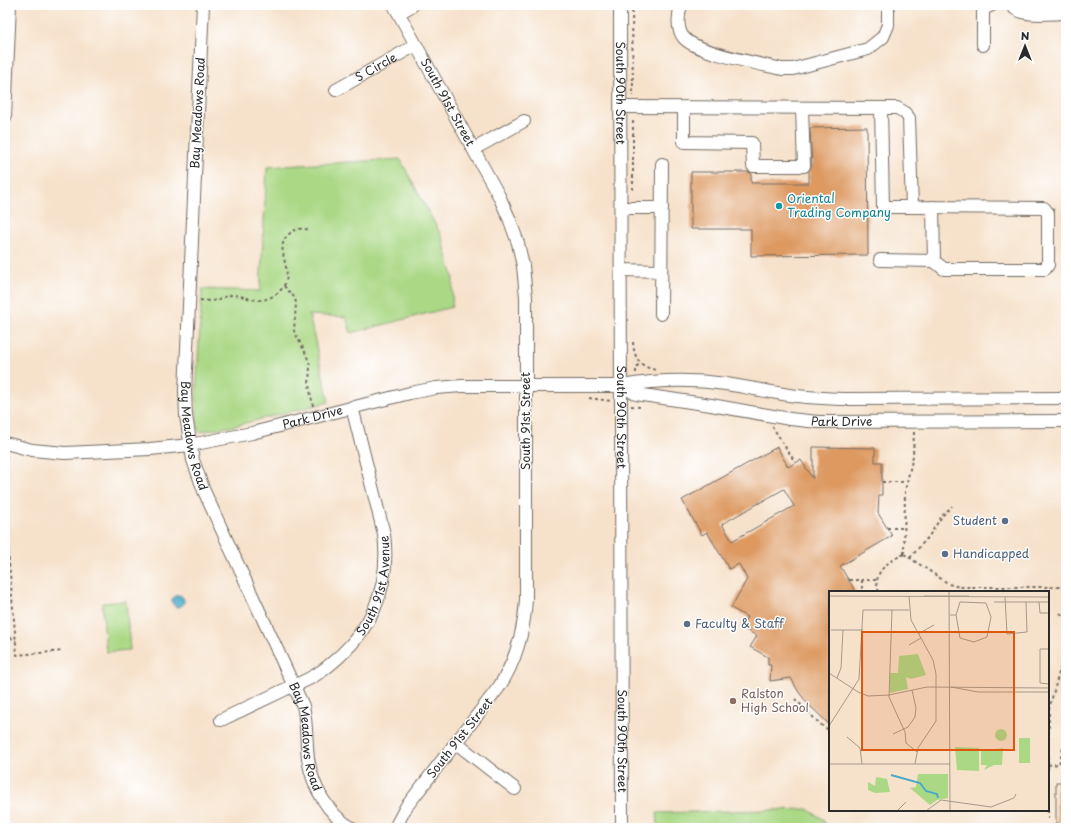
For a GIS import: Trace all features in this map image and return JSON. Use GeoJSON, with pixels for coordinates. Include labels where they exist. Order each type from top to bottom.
{"type":"FeatureCollection","features":[{"type":"Feature","properties":{"kind":"street"},"geometry":{"type":"LineString","coordinates":[[5,117],[10,5]]}},
{"type":"Feature","properties":{"kind":"street","name":"Bay Meadows Road"},"geometry":{"type":"LineString","coordinates":[[204,5],[185,391],[186,416],[190,445],[193,460],[204,491],[303,706],[306,718],[310,772],[314,783],[330,809],[352,828]]}},
{"type":"Feature","properties":{"kind":"street"},"geometry":{"type":"LineString","coordinates":[[397,9],[413,5]]}},
{"type":"Feature","properties":{"kind":"street","name":"South 90th Street"},"geometry":{"type":"LineString","coordinates":[[620,5],[627,107],[627,208],[621,270],[622,828]]}},
{"type":"Feature","properties":{"kind":"street"},"geometry":{"type":"LineString","coordinates":[[681,5],[678,16],[679,28],[684,38],[694,46],[716,54],[782,69],[792,69],[868,49],[883,37],[888,25],[888,5]]}},
{"type":"Feature","properties":{"kind":"street"},"geometry":{"type":"LineString","coordinates":[[983,45],[983,8],[992,5]]}},
{"type":"Feature","properties":{"kind":"street","name":"South 91st Street"},"geometry":{"type":"LineString","coordinates":[[395,828],[406,807],[504,679],[515,655],[522,629],[526,600],[526,297],[523,266],[518,243],[499,196],[397,9]]}},
{"type":"Feature","properties":{"kind":"street"},"geometry":{"type":"LineString","coordinates":[[1016,9],[1066,13]]}},
{"type":"Feature","properties":{"kind":"street","name":"S Circle"},"geometry":{"type":"LineString","coordinates":[[336,90],[416,45]]}},
{"type":"Feature","properties":{"kind":"street"},"geometry":{"type":"LineString","coordinates":[[627,107],[898,108],[909,118],[912,207]]}},
{"type":"Feature","properties":{"kind":"street"},"geometry":{"type":"LineString","coordinates":[[684,108],[684,142],[752,143],[753,166],[804,166],[802,108]]}},
{"type":"Feature","properties":{"kind":"street"},"geometry":{"type":"LineString","coordinates":[[880,260],[934,260],[944,269],[1045,270],[1048,264],[1048,213],[1044,208],[883,207],[881,108]]}},
{"type":"Feature","properties":{"kind":"street"},"geometry":{"type":"LineString","coordinates":[[474,149],[524,121]]}},
{"type":"Feature","properties":{"kind":"street"},"geometry":{"type":"LineString","coordinates":[[661,314],[662,164]]}},
{"type":"Feature","properties":{"kind":"street"},"geometry":{"type":"LineString","coordinates":[[934,207],[934,260]]}},
{"type":"Feature","properties":{"kind":"street"},"geometry":{"type":"LineString","coordinates":[[627,208],[662,208]]}},
{"type":"Feature","properties":{"kind":"street"},"geometry":{"type":"LineString","coordinates":[[621,270],[661,271]]}},
{"type":"Feature","properties":{"kind":"street","name":"Park Drive"},"geometry":{"type":"LineString","coordinates":[[5,443],[32,450],[65,452],[150,449],[190,445],[252,433],[410,393],[436,388],[462,386],[622,386],[639,383],[701,382],[726,384],[790,395],[845,399],[1066,398]]}},
{"type":"Feature","properties":{"kind":"street","name":"Park Drive"},"geometry":{"type":"LineString","coordinates":[[622,386],[636,394],[790,419],[818,422],[1066,422]]}},
{"type":"Feature","properties":{"kind":"street","name":"South 91st Avenue"},"geometry":{"type":"LineString","coordinates":[[221,720],[313,677],[328,667],[352,645],[362,632],[378,600],[383,583],[386,558],[384,534],[352,407]]}},
{"type":"Feature","properties":{"kind":"street"},"geometry":{"type":"LineString","coordinates":[[456,743],[515,789]]}},
{"type":"Feature","properties":{"kind":"path"},"geometry":{"type":"LineString","coordinates":[[627,208],[627,107],[632,5]]}},
{"type":"Feature","properties":{"kind":"path"},"geometry":{"type":"LineString","coordinates":[[198,300],[213,301],[234,295],[257,300],[271,297],[284,286],[287,271],[282,250],[283,243],[291,232],[297,228],[310,230]]}},
{"type":"Feature","properties":{"kind":"path"},"geometry":{"type":"LineString","coordinates":[[284,286],[294,298],[296,303],[294,331],[310,365],[309,385],[313,407]]}},
{"type":"Feature","properties":{"kind":"path"},"geometry":{"type":"LineString","coordinates":[[633,338],[635,356],[639,363],[646,368],[660,370]]}},
{"type":"Feature","properties":{"kind":"path"},"geometry":{"type":"LineString","coordinates":[[771,423],[795,462]]}},
{"type":"Feature","properties":{"kind":"path"},"geometry":{"type":"LineString","coordinates":[[904,554],[906,482],[913,456],[914,429]]}},
{"type":"Feature","properties":{"kind":"path"},"geometry":{"type":"LineString","coordinates":[[5,464],[7,455]]}},
{"type":"Feature","properties":{"kind":"path"},"geometry":{"type":"LineString","coordinates":[[882,482],[906,482]]}},
{"type":"Feature","properties":{"kind":"path"},"geometry":{"type":"LineString","coordinates":[[910,558],[929,536],[942,516],[952,506]]}},
{"type":"Feature","properties":{"kind":"path"},"geometry":{"type":"LineString","coordinates":[[5,516],[17,655],[62,651]]}},
{"type":"Feature","properties":{"kind":"path"},"geometry":{"type":"LineString","coordinates":[[887,528],[905,528]]}},
{"type":"Feature","properties":{"kind":"path"},"geometry":{"type":"LineString","coordinates":[[904,554],[949,584],[959,587],[1066,587]]}},
{"type":"Feature","properties":{"kind":"path"},"geometry":{"type":"LineString","coordinates":[[879,591],[877,580],[879,572],[885,564],[904,554]]}},
{"type":"Feature","properties":{"kind":"path"},"geometry":{"type":"LineString","coordinates":[[849,580],[877,580]]}},
{"type":"Feature","properties":{"kind":"path"},"geometry":{"type":"LineString","coordinates":[[862,580],[862,591]]}},
{"type":"Feature","properties":{"kind":"path"},"geometry":{"type":"LineString","coordinates":[[1060,613],[1066,618]]}},
{"type":"Feature","properties":{"kind":"path"},"geometry":{"type":"LineString","coordinates":[[5,634],[16,641]]}},
{"type":"Feature","properties":{"kind":"path"},"geometry":{"type":"LineString","coordinates":[[1049,709],[1066,647]]}},
{"type":"Feature","properties":{"kind":"path"},"geometry":{"type":"LineString","coordinates":[[795,699],[820,724],[829,730]]}},
{"type":"Feature","properties":{"kind":"path"},"geometry":{"type":"LineString","coordinates":[[1049,765],[1059,764],[1063,748],[1066,748]]}},
{"type":"Feature","properties":{"kind":"path"},"geometry":{"type":"LineString","coordinates":[[1048,811],[1048,820]]}},
{"type":"Feature","properties":{"kind":"green space"},"geometry":{"type":"Polygon","coordinates":[[[400,159],[442,237],[453,277],[452,307],[351,333],[346,317],[309,315],[329,402],[234,426],[199,432],[196,396],[202,289],[260,291],[267,167],[400,159]]]}},
{"type":"Feature","properties":{"kind":"green space"},"geometry":{"type":"Polygon","coordinates":[[[126,601],[130,650],[106,652],[102,603],[126,601]]]}},
{"type":"Feature","properties":{"kind":"green space"},"geometry":{"type":"Polygon","coordinates":[[[807,809],[823,819],[828,828],[658,828],[657,813],[807,809]]]}},
{"type":"Feature","properties":{"kind":"water"},"geometry":{"type":"Polygon","coordinates":[[[176,595],[180,595],[184,601],[180,607],[176,607],[172,603],[172,599],[176,595]]]}},
{"type":"Feature","properties":{"kind":"building","name":"Oriental Trading Company"},"geometry":{"type":"Polygon","coordinates":[[[867,127],[868,255],[751,256],[751,229],[691,229],[691,172],[748,172],[751,173],[751,183],[809,183],[809,171],[812,166],[810,128],[867,127]]]}},
{"type":"Feature","properties":{"kind":"building","name":"Ralston High School"},"geometry":{"type":"Polygon","coordinates":[[[777,447],[788,467],[801,460],[813,479],[813,447],[875,448],[875,462],[882,462],[882,495],[879,495],[878,513],[892,536],[840,566],[855,591],[829,591],[829,724],[807,703],[791,678],[770,681],[771,665],[768,665],[768,657],[750,647],[757,636],[741,627],[747,617],[731,608],[747,579],[739,564],[729,569],[707,532],[702,535],[682,500],[777,447]],[[784,489],[722,524],[732,541],[794,506],[784,489]]]}},
{"type":"Feature","properties":{"kind":"building"},"geometry":{"type":"Polygon","coordinates":[[[1056,782],[1066,782],[1066,828],[1056,828],[1056,782]]]}},
{"type":"Feature","properties":{"kind":"place","name":"Oriental Trading Company"},"geometry":{"type":"Point","coordinates":[779,206]}},
{"type":"Feature","properties":{"kind":"place","name":"Student"},"geometry":{"type":"Point","coordinates":[1005,521]}},
{"type":"Feature","properties":{"kind":"place","name":"Handicapped"},"geometry":{"type":"Point","coordinates":[945,554]}},
{"type":"Feature","properties":{"kind":"place","name":"Faculty & Staff"},"geometry":{"type":"Point","coordinates":[687,624]}},
{"type":"Feature","properties":{"kind":"place","name":"Ralston High School"},"geometry":{"type":"Point","coordinates":[733,701]}}]}
